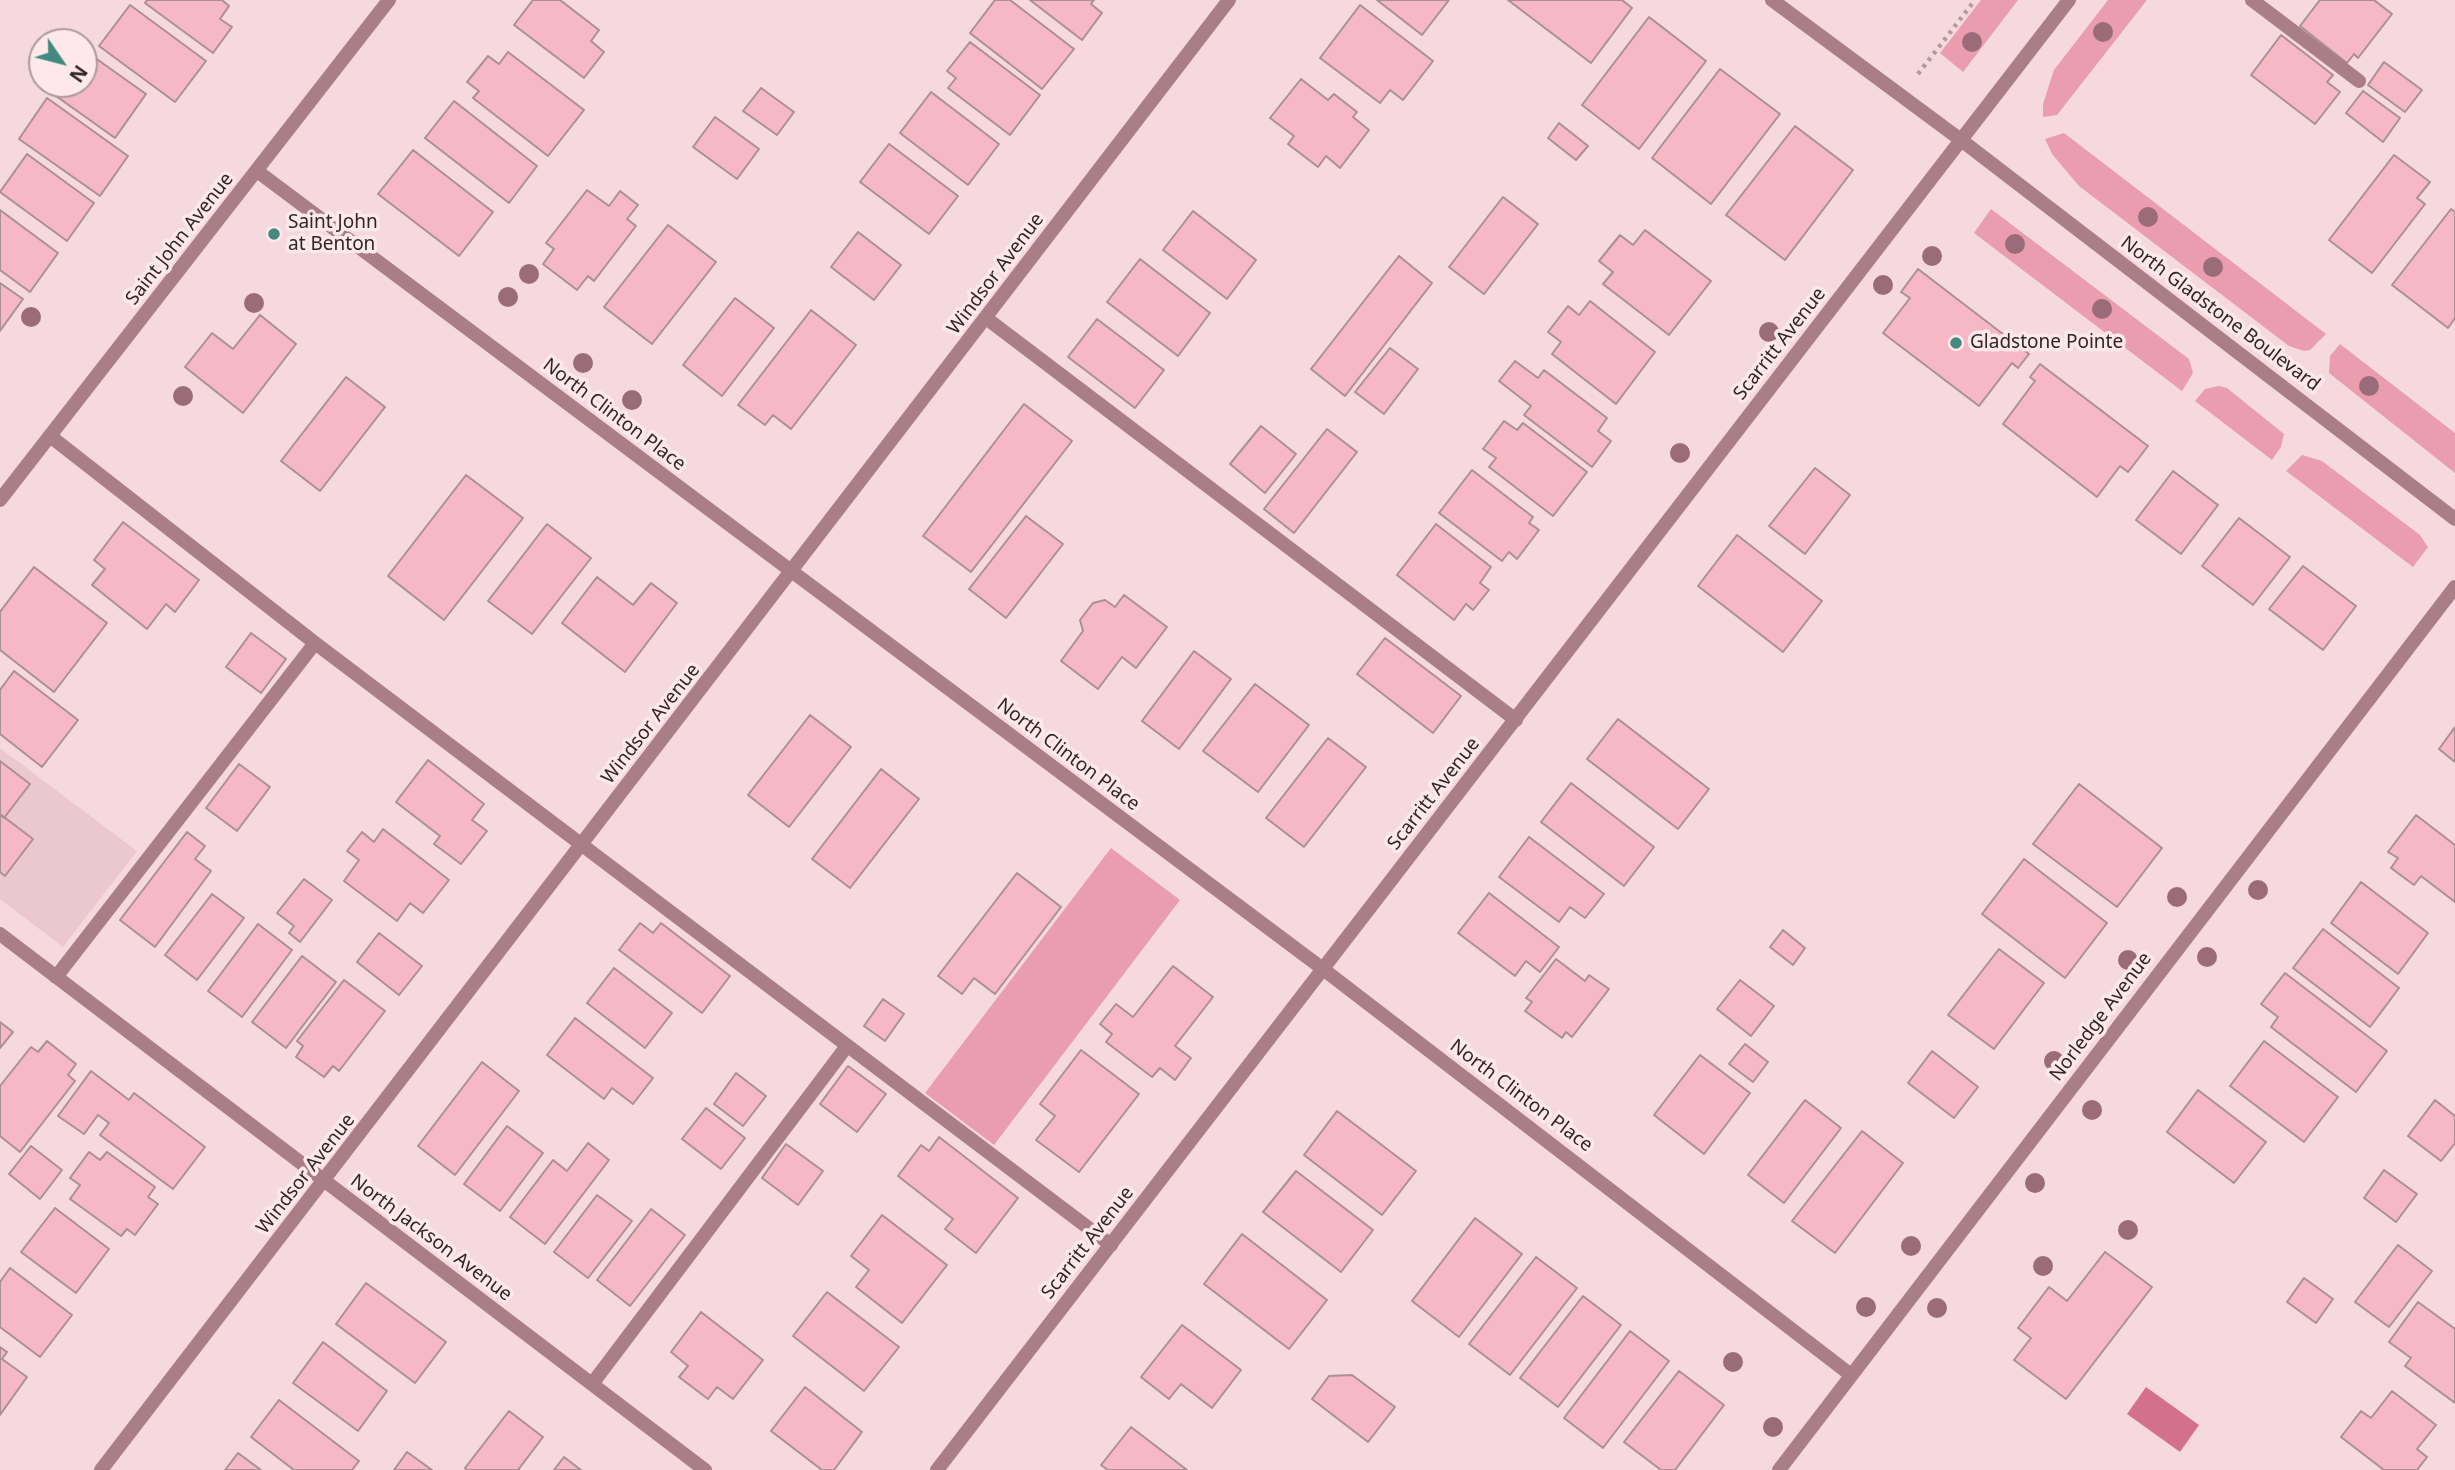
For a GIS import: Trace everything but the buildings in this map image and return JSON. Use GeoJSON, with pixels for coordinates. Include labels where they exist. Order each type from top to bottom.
{"type":"FeatureCollection","features":[{"type":"Feature","properties":{"kind":"street","name":"Saint John Avenue"},"geometry":{"type":"LineString","coordinates":[[0,500],[388,0]]}},
{"type":"Feature","properties":{"kind":"street","name":"Windsor Avenue"},"geometry":{"type":"LineString","coordinates":[[100,1470],[325,1182],[1230,0]]}},
{"type":"Feature","properties":{"kind":"street","name":"North Gladstone Boulevard"},"geometry":{"type":"LineString","coordinates":[[1772,0],[1961,140],[2455,519]]}},
{"type":"Feature","properties":{"kind":"street","name":"Scarritt Avenue"},"geometry":{"type":"LineString","coordinates":[[937,1470],[2069,0]]}},
{"type":"Feature","properties":{"kind":"street"},"geometry":{"type":"LineString","coordinates":[[2252,0],[2359,81]]}},
{"type":"Feature","properties":{"kind":"street","name":"North Clinton Place"},"geometry":{"type":"LineString","coordinates":[[257,171],[1323,970],[1851,1375]]}},
{"type":"Feature","properties":{"kind":"street"},"geometry":{"type":"LineString","coordinates":[[986,318],[1516,719]]}},
{"type":"Feature","properties":{"kind":"street"},"geometry":{"type":"LineString","coordinates":[[50,436],[315,643],[1111,1245]]}},
{"type":"Feature","properties":{"kind":"street","name":"Norledge Avenue"},"geometry":{"type":"LineString","coordinates":[[1779,1470],[2455,587]]}},
{"type":"Feature","properties":{"kind":"street"},"geometry":{"type":"LineString","coordinates":[[56,977],[315,643]]}},
{"type":"Feature","properties":{"kind":"street","name":"North Jackson Avenue"},"geometry":{"type":"LineString","coordinates":[[0,934],[705,1470]]}},
{"type":"Feature","properties":{"kind":"street"},"geometry":{"type":"LineString","coordinates":[[592,1384],[848,1046]]}},
{"type":"Feature","properties":{"kind":"path"},"geometry":{"type":"LineString","coordinates":[[1913,81],[1975,0]]}},
{"type":"Feature","properties":{"kind":"shaded area"},"geometry":{"type":"Polygon","coordinates":[[[1981,0],[2018,0],[1963,72],[1940,53],[1981,0]]]}},
{"type":"Feature","properties":{"kind":"shaded area"},"geometry":{"type":"Polygon","coordinates":[[[2108,0],[2147,0],[2057,115],[2043,117],[2043,104],[2054,70],[2108,0]]]}},
{"type":"Feature","properties":{"kind":"shaded area"},"geometry":{"type":"Polygon","coordinates":[[[2064,133],[2326,334],[2310,350],[2304,351],[2289,346],[2079,186],[2052,154],[2045,139],[2064,133]]]}},
{"type":"Feature","properties":{"kind":"shaded area"},"geometry":{"type":"Polygon","coordinates":[[[1991,209],[2189,359],[2193,373],[2182,391],[1974,233],[1991,209]]]}},
{"type":"Feature","properties":{"kind":"shaded area"},"geometry":{"type":"Polygon","coordinates":[[[2340,344],[2455,433],[2455,473],[2329,373],[2330,356],[2340,344]]]}},
{"type":"Feature","properties":{"kind":"shaded area"},"geometry":{"type":"Polygon","coordinates":[[[2219,386],[2227,388],[2284,434],[2281,447],[2272,460],[2195,401],[2205,389],[2219,386]]]}},
{"type":"Feature","properties":{"kind":"shaded area"},"geometry":{"type":"Polygon","coordinates":[[[2302,455],[2322,461],[2420,535],[2428,547],[2413,567],[2286,471],[2302,455]]]}},
{"type":"Feature","properties":{"kind":"shaded area"},"geometry":{"type":"Polygon","coordinates":[[[0,748],[137,851],[63,947],[0,899],[0,748]]]}},
{"type":"Feature","properties":{"kind":"shaded area"},"geometry":{"type":"Polygon","coordinates":[[[1111,848],[1180,900],[994,1145],[925,1093],[1111,848]]]}},
{"type":"Feature","properties":{"kind":"shaded area"},"geometry":{"type":"Polygon","coordinates":[[[2146,1387],[2199,1425],[2180,1452],[2127,1414],[2146,1387]]]}},
{"type":"Feature","properties":{"kind":"place","name":"Saint John at Benton"},"geometry":{"type":"Point","coordinates":[274,234]}},
{"type":"Feature","properties":{"kind":"place","name":"Gladstone Pointe"},"geometry":{"type":"Point","coordinates":[1956,343]}}]}
